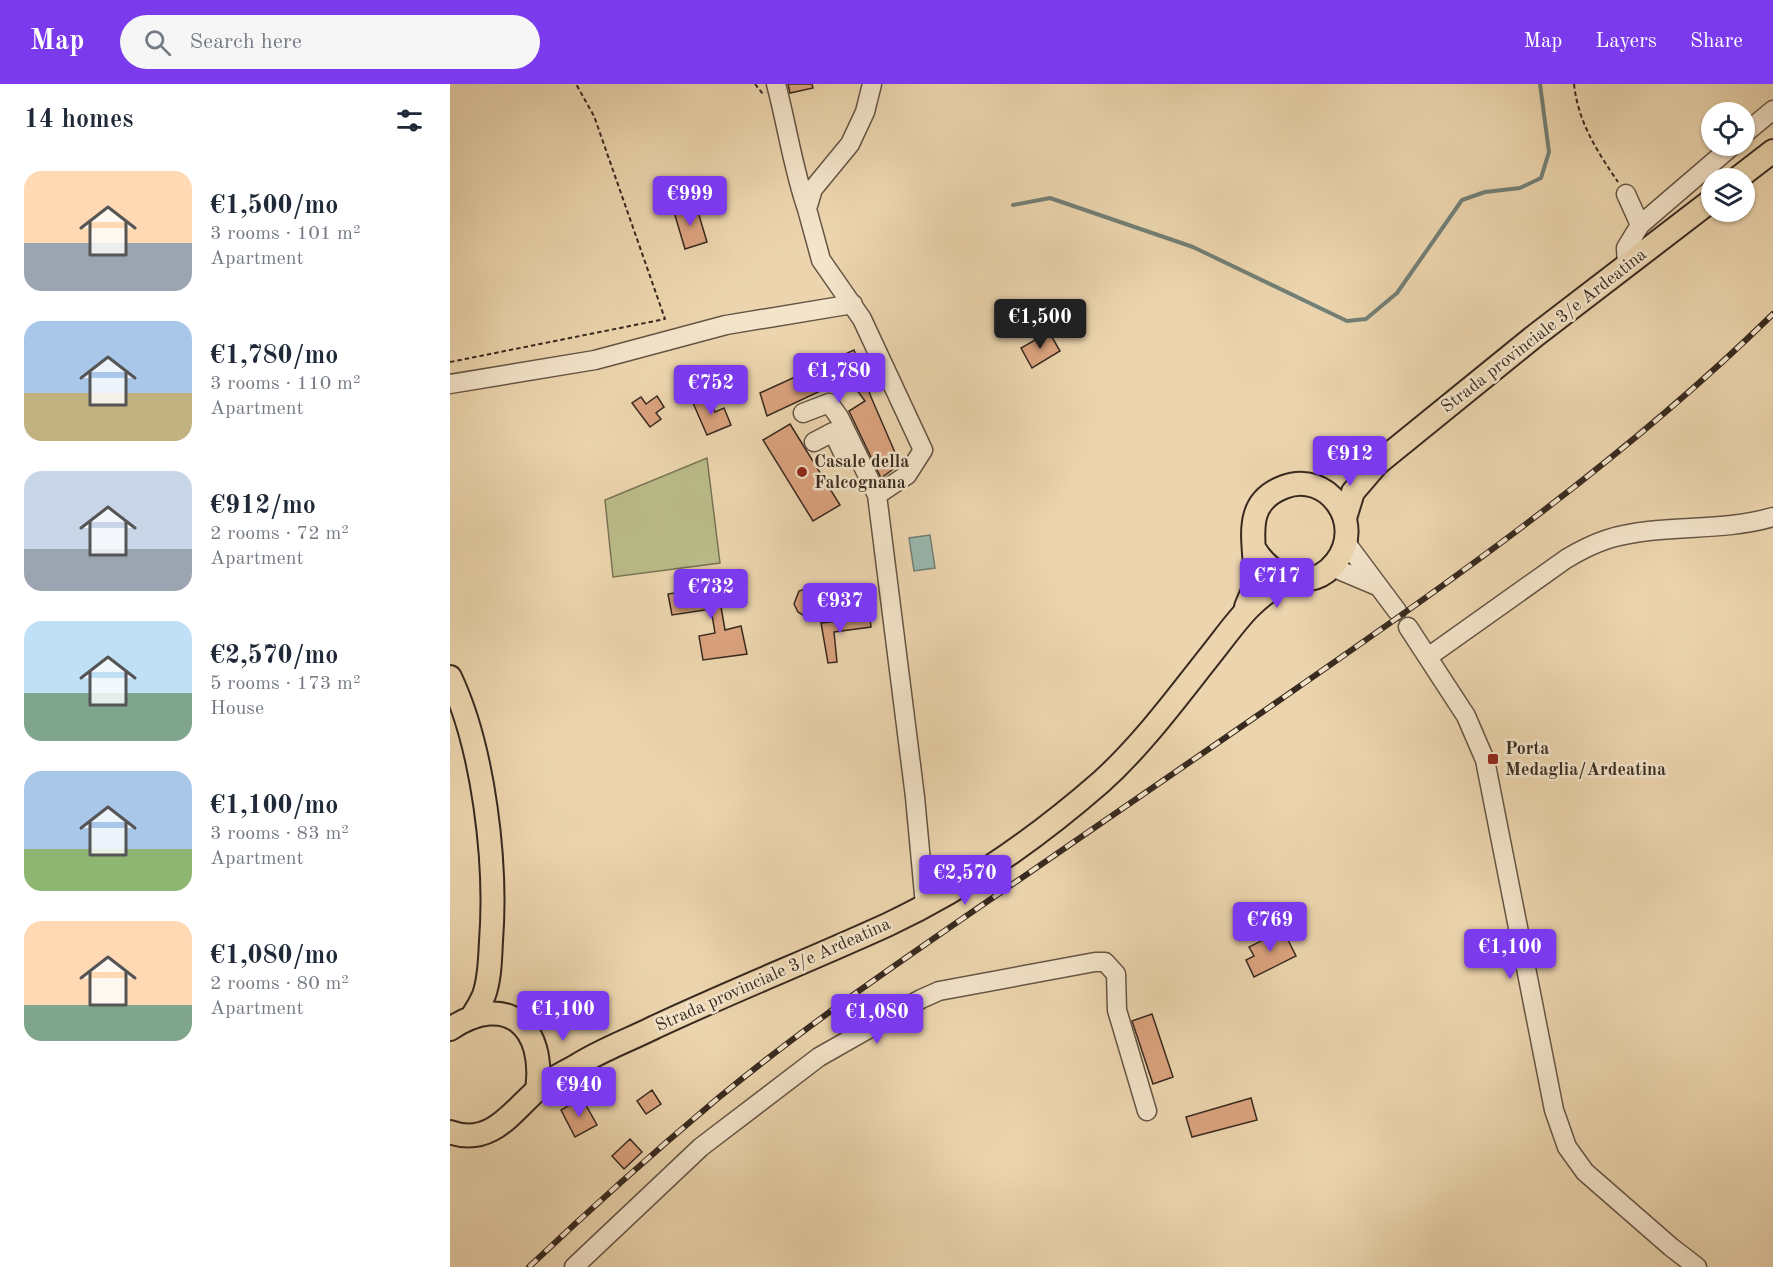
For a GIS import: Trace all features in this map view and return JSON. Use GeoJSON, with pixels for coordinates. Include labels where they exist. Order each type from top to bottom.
{"type":"FeatureCollection","features":[{"type":"Feature","properties":{"kind":"main road"},"geometry":{"type":"LineString","coordinates":[[1751,168],[1773,151]]}},
{"type":"Feature","properties":{"kind":"main road","name":"Strada provinciale 3/e Ardeatina"},"geometry":{"type":"LineString","coordinates":[[1347,544],[1345,518],[1353,492],[1377,464],[1536,335],[1701,209]]}},
{"type":"Feature","properties":{"kind":"main road","name":"Strada provinciale 3/e Ardeatina"},"geometry":{"type":"LineString","coordinates":[[1244,611],[1255,585],[1252,532],[1254,517],[1261,503],[1273,492],[1287,486],[1303,484],[1318,488],[1346,479],[1377,464]]}},
{"type":"Feature","properties":{"kind":"main road"},"geometry":{"type":"LineString","coordinates":[[1318,488],[1338,504],[1345,518]]}},
{"type":"Feature","properties":{"kind":"main road"},"geometry":{"type":"LineString","coordinates":[[1332,567],[1347,544]]}},
{"type":"Feature","properties":{"kind":"main road"},"geometry":{"type":"LineString","coordinates":[[1254,548],[1262,562],[1274,572],[1289,578]]}},
{"type":"Feature","properties":{"kind":"main road","name":"Strada provinciale 3/e Ardeatina"},"geometry":{"type":"LineString","coordinates":[[451,1133],[476,1134],[498,1126],[516,1113],[537,1090],[583,1062],[703,1005],[888,924],[963,884],[1025,843],[1101,782],[1150,731],[1244,611],[1266,592],[1289,578],[1304,579],[1319,575],[1332,567]]}},
{"type":"Feature","properties":{"kind":"main road"},"geometry":{"type":"LineString","coordinates":[[450,677],[465,716],[486,815],[492,891],[490,969],[483,996],[473,1015]]}},
{"type":"Feature","properties":{"kind":"main road"},"geometry":{"type":"LineString","coordinates":[[490,969],[497,998],[508,1016],[527,1032],[538,1056],[537,1090]]}},
{"type":"Feature","properties":{"kind":"main road"},"geometry":{"type":"LineString","coordinates":[[450,1029],[473,1015],[494,1013],[508,1016]]}},
{"type":"Feature","properties":{"kind":"main road","name":"Strada provinciale 3/e Ardeatina"},"geometry":{"type":"LineString","coordinates":[[538,1056],[560,1063],[583,1062]]}},
{"type":"Feature","properties":{"kind":"street"},"geometry":{"type":"LineString","coordinates":[[776,84],[791,141],[798,184],[821,260],[853,304],[923,450],[907,476],[878,502],[867,501],[833,432],[814,442]]}},
{"type":"Feature","properties":{"kind":"street"},"geometry":{"type":"LineString","coordinates":[[807,209],[813,189],[850,144],[865,112],[872,84]]}},
{"type":"Feature","properties":{"kind":"street"},"geometry":{"type":"LineString","coordinates":[[1755,125],[1773,110]]}},
{"type":"Feature","properties":{"kind":"street"},"geometry":{"type":"LineString","coordinates":[[1628,266],[1626,248],[1640,225],[1720,156]]}},
{"type":"Feature","properties":{"kind":"street"},"geometry":{"type":"LineString","coordinates":[[1626,194],[1640,225]]}},
{"type":"Feature","properties":{"kind":"street"},"geometry":{"type":"LineString","coordinates":[[450,384],[595,360],[726,326],[853,304]]}},
{"type":"Feature","properties":{"kind":"street"},"geometry":{"type":"LineString","coordinates":[[803,413],[830,403],[840,417],[878,502],[915,796],[925,905]]}},
{"type":"Feature","properties":{"kind":"street"},"geometry":{"type":"LineString","coordinates":[[1428,657],[1566,558],[1586,547],[1630,534],[1734,525],[1773,517]]}},
{"type":"Feature","properties":{"kind":"street"},"geometry":{"type":"LineString","coordinates":[[1347,544],[1397,611]]}},
{"type":"Feature","properties":{"kind":"street"},"geometry":{"type":"LineString","coordinates":[[1332,567],[1380,587]]}},
{"type":"Feature","properties":{"kind":"street"},"geometry":{"type":"LineString","coordinates":[[1408,627],[1466,716],[1485,760],[1554,1110],[1561,1134],[1575,1160],[1596,1183],[1697,1267]]}},
{"type":"Feature","properties":{"kind":"street"},"geometry":{"type":"LineString","coordinates":[[574,1267],[701,1147],[819,1058],[921,999],[948,988],[1105,962],[1116,974],[1117,1010],[1147,1111]]}},
{"type":"Feature","properties":{"kind":"path"},"geometry":{"type":"LineString","coordinates":[[450,362],[665,319],[594,116],[576,84]]}},
{"type":"Feature","properties":{"kind":"path"},"geometry":{"type":"LineString","coordinates":[[1574,84],[1576,103],[1586,130],[1626,194]]}},
{"type":"Feature","properties":{"kind":"green space"},"geometry":{"type":"Polygon","coordinates":[[[707,458],[720,563],[613,577],[605,500],[707,458]]]}},
{"type":"Feature","properties":{"kind":"water"},"geometry":{"type":"Polygon","coordinates":[[[930,535],[935,568],[914,571],[909,538],[930,535]]]}},
{"type":"Feature","properties":{"kind":"building"},"geometry":{"type":"Polygon","coordinates":[[[788,84],[812,84],[813,88],[790,93],[788,84]]]}},
{"type":"Feature","properties":{"kind":"building"},"geometry":{"type":"Polygon","coordinates":[[[696,205],[707,242],[685,249],[674,212],[696,205]]]}},
{"type":"Feature","properties":{"kind":"building"},"geometry":{"type":"Polygon","coordinates":[[[1049,332],[1060,351],[1032,368],[1021,348],[1049,332]]]}},
{"type":"Feature","properties":{"kind":"building"},"geometry":{"type":"Polygon","coordinates":[[[854,350],[871,397],[900,464],[881,478],[849,411],[865,401],[848,378],[767,416],[760,393],[854,350]]]}},
{"type":"Feature","properties":{"kind":"building"},"geometry":{"type":"Polygon","coordinates":[[[657,396],[664,407],[656,413],[661,419],[650,427],[632,403],[641,397],[646,404],[657,396]]]}},
{"type":"Feature","properties":{"kind":"building"},"geometry":{"type":"Polygon","coordinates":[[[709,396],[715,412],[724,408],[731,425],[707,435],[693,403],[709,396]]]}},
{"type":"Feature","properties":{"kind":"building","name":"Casale della Falcognana"},"geometry":{"type":"Polygon","coordinates":[[[790,424],[840,505],[813,521],[763,440],[790,424]]]}},
{"type":"Feature","properties":{"kind":"building"},"geometry":{"type":"Polygon","coordinates":[[[727,584],[731,605],[721,607],[725,630],[741,626],[747,654],[703,660],[699,636],[715,633],[711,609],[672,615],[668,594],[727,584]]]}},
{"type":"Feature","properties":{"kind":"building"},"geometry":{"type":"Polygon","coordinates":[[[808,588],[840,589],[841,599],[824,600],[817,617],[806,617],[798,612],[794,604],[799,591],[808,588]]]}},
{"type":"Feature","properties":{"kind":"building"},"geometry":{"type":"Polygon","coordinates":[[[870,618],[871,627],[834,632],[837,662],[828,663],[821,623],[870,618]]]}},
{"type":"Feature","properties":{"kind":"building"},"geometry":{"type":"Polygon","coordinates":[[[1283,930],[1296,956],[1254,977],[1246,960],[1254,956],[1249,947],[1283,930]]]}},
{"type":"Feature","properties":{"kind":"building"},"geometry":{"type":"Polygon","coordinates":[[[1152,1014],[1173,1077],[1153,1084],[1132,1021],[1152,1014]]]}},
{"type":"Feature","properties":{"kind":"building"},"geometry":{"type":"Polygon","coordinates":[[[652,1090],[661,1104],[646,1114],[637,1101],[652,1090]]]}},
{"type":"Feature","properties":{"kind":"building"},"geometry":{"type":"Polygon","coordinates":[[[582,1098],[597,1125],[575,1137],[561,1110],[582,1098]]]}},
{"type":"Feature","properties":{"kind":"building"},"geometry":{"type":"Polygon","coordinates":[[[1251,1098],[1257,1120],[1192,1137],[1186,1117],[1251,1098]]]}},
{"type":"Feature","properties":{"kind":"building"},"geometry":{"type":"Polygon","coordinates":[[[630,1139],[642,1152],[624,1169],[612,1156],[630,1139]]]}},
{"type":"Feature","properties":{"kind":"waterway"},"geometry":{"type":"LineString","coordinates":[[1013,205],[1050,198],[1193,247],[1347,321],[1366,319],[1397,293],[1462,200],[1485,192],[1520,188],[1541,178],[1549,152],[1540,84]]}},
{"type":"Feature","properties":{"kind":"railway"},"geometry":{"type":"LineString","coordinates":[[529,1267],[669,1140],[783,1046],[886,971],[1264,711],[1527,523],[1653,423],[1773,314]]}},
{"type":"Feature","properties":{"kind":"place","name":"Casale della Falcognana"},"geometry":{"type":"Point","coordinates":[802,472]}},
{"type":"Feature","properties":{"kind":"place","name":"Porta Medaglia/Ardeatina"},"geometry":{"type":"Point","coordinates":[1493,759]}}]}
